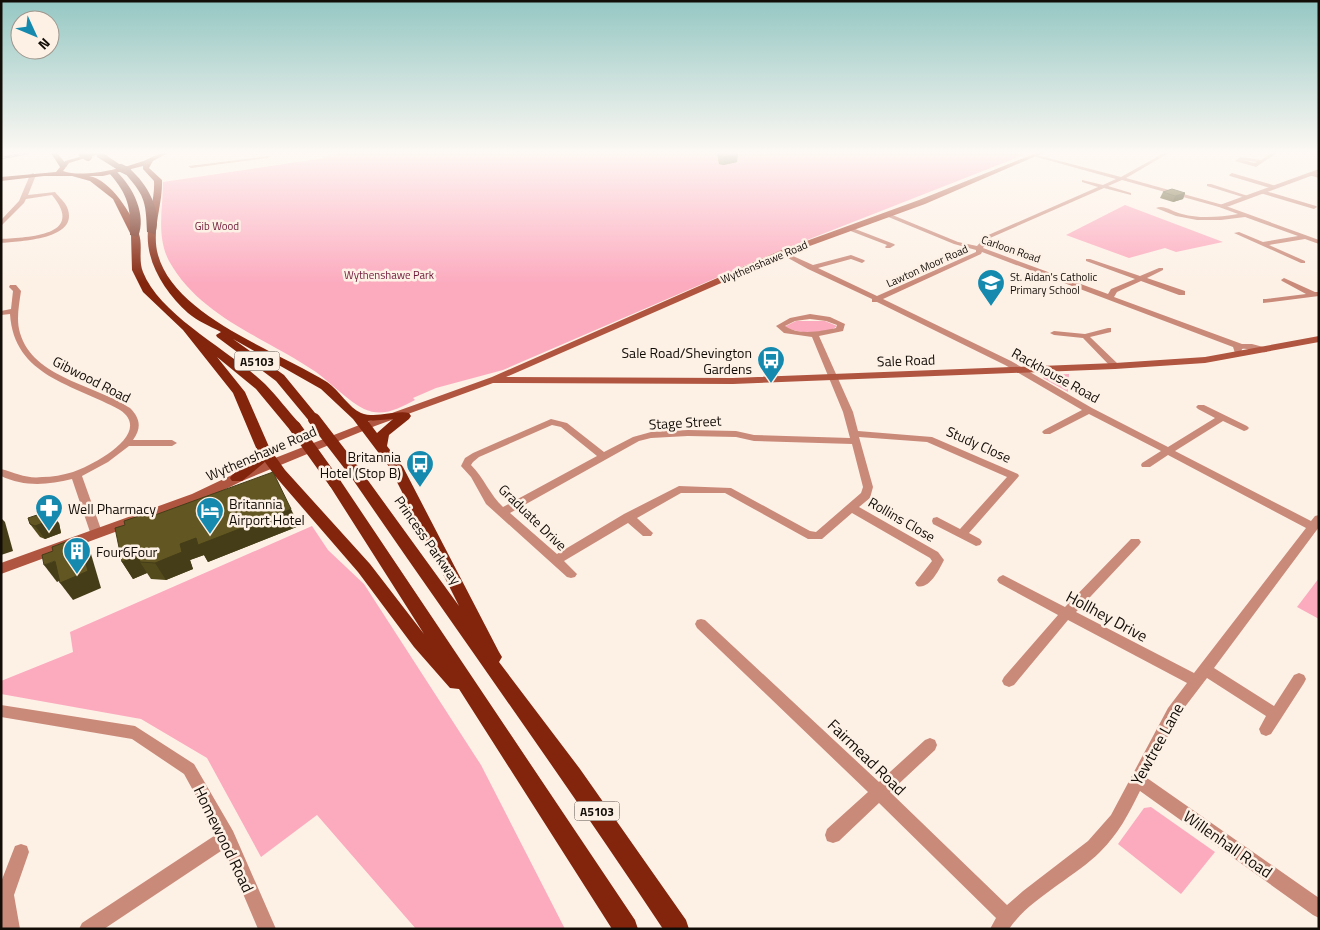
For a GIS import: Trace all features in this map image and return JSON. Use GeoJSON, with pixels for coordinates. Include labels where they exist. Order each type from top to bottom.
{"type":"FeatureCollection","features":[{"type":"Feature","properties":{"kind":"highway","name":"A5103"},"geometry":{"type":"LineString","coordinates":[[114,196],[135,235],[137,270],[148,292],[187,328],[260,386],[295,427],[335,483],[626,929]]}},
{"type":"Feature","properties":{"kind":"highway"},"geometry":{"type":"LineString","coordinates":[[131,196],[135,235]]}},
{"type":"Feature","properties":{"kind":"highway","name":"Princess Parkway"},"geometry":{"type":"LineString","coordinates":[[149,196],[152,232],[159,270],[168,286],[192,311],[280,378],[314,419],[354,471],[513,697],[574,776],[677,929]]}},
{"type":"Feature","properties":{"kind":"highway","name":"A5103"},"geometry":{"type":"LineString","coordinates":[[152,232],[159,196]]}},
{"type":"Feature","properties":{"kind":"highway"},"geometry":{"type":"LineString","coordinates":[[192,311],[325,386],[368,428],[396,467],[452,573],[513,697]]}},
{"type":"Feature","properties":{"kind":"highway"},"geometry":{"type":"LineString","coordinates":[[187,328],[206,354],[239,392],[264,450],[288,483],[364,568],[420,642],[482,708]]}},
{"type":"Feature","properties":{"kind":"highway"},"geometry":{"type":"LineString","coordinates":[[357,416],[372,418],[400,415]]}},
{"type":"Feature","properties":{"kind":"highway"},"geometry":{"type":"LineString","coordinates":[[381,445],[382,434],[400,415]]}},
{"type":"Feature","properties":{"kind":"highway"},"geometry":{"type":"LineString","coordinates":[[237,478],[258,462],[264,450]]}},
{"type":"Feature","properties":{"kind":"highway"},"geometry":{"type":"LineString","coordinates":[[252,477],[270,478],[288,483]]}},
{"type":"Feature","properties":{"kind":"main road","name":"Wythenshawe Road"},"geometry":{"type":"LineString","coordinates":[[197,496],[237,478],[492,380],[782,253],[888,215],[933,196]]}},
{"type":"Feature","properties":{"kind":"main road","name":"Sale Road"},"geometry":{"type":"LineString","coordinates":[[492,380],[733,381],[1115,366],[1183,362],[1239,350],[1264,350],[1319,339]]}},
{"type":"Feature","properties":{"kind":"main road","name":"Wythenshawe Road"},"geometry":{"type":"LineString","coordinates":[[197,496],[252,477],[275,465]]}},
{"type":"Feature","properties":{"kind":"main road"},"geometry":{"type":"LineString","coordinates":[[1,569],[96,532],[197,496]]}},
{"type":"Feature","properties":{"kind":"street"},"geometry":{"type":"LineString","coordinates":[[1,224],[25,198],[34,196]]}},
{"type":"Feature","properties":{"kind":"street"},"geometry":{"type":"LineString","coordinates":[[1,241],[51,234],[61,229],[65,222],[66,210],[56,196]]}},
{"type":"Feature","properties":{"kind":"street","name":"Lawton Moor Road"},"geometry":{"type":"LineString","coordinates":[[875,300],[979,253],[982,241],[1079,196]]}},
{"type":"Feature","properties":{"kind":"street"},"geometry":{"type":"LineString","coordinates":[[1190,196],[1246,214],[1319,242]]}},
{"type":"Feature","properties":{"kind":"street"},"geometry":{"type":"LineString","coordinates":[[1277,196],[1314,207]]}},
{"type":"Feature","properties":{"kind":"street"},"geometry":{"type":"LineString","coordinates":[[1222,206],[1248,197]]}},
{"type":"Feature","properties":{"kind":"street"},"geometry":{"type":"LineString","coordinates":[[1159,208],[1168,209],[1178,215],[1214,219],[1246,214]]}},
{"type":"Feature","properties":{"kind":"street","name":"Carloon Road"},"geometry":{"type":"LineString","coordinates":[[888,215],[956,243],[980,249],[1110,297],[1239,350]]}},
{"type":"Feature","properties":{"kind":"street"},"geometry":{"type":"LineString","coordinates":[[850,229],[892,245]]}},
{"type":"Feature","properties":{"kind":"street"},"geometry":{"type":"LineString","coordinates":[[1237,233],[1303,262]]}},
{"type":"Feature","properties":{"kind":"street"},"geometry":{"type":"LineString","coordinates":[[1262,244],[1306,237]]}},
{"type":"Feature","properties":{"kind":"street","name":"Rackhouse Road"},"geometry":{"type":"LineString","coordinates":[[782,253],[1021,370],[1089,410],[1316,523]]}},
{"type":"Feature","properties":{"kind":"street"},"geometry":{"type":"LineString","coordinates":[[810,268],[851,258],[862,260]]}},
{"type":"Feature","properties":{"kind":"street"},"geometry":{"type":"LineString","coordinates":[[1088,260],[1182,294]]}},
{"type":"Feature","properties":{"kind":"street"},"geometry":{"type":"LineString","coordinates":[[1110,297],[1114,292],[1161,269]]}},
{"type":"Feature","properties":{"kind":"street"},"geometry":{"type":"LineString","coordinates":[[1284,280],[1317,295]]}},
{"type":"Feature","properties":{"kind":"street","name":"Gibwood Road"},"geometry":{"type":"LineString","coordinates":[[13,287],[16,290],[12,311],[22,348],[36,364],[54,376],[120,406],[132,416],[135,423],[134,432],[127,443]]}},
{"type":"Feature","properties":{"kind":"street"},"geometry":{"type":"LineString","coordinates":[[1266,301],[1317,295]]}},
{"type":"Feature","properties":{"kind":"street"},"geometry":{"type":"LineString","coordinates":[[1,313],[12,311]]}},
{"type":"Feature","properties":{"kind":"street"},"geometry":{"type":"LineString","coordinates":[[806,318],[830,319],[841,324],[840,329],[815,335],[787,331],[780,326],[787,321],[806,318]]}},
{"type":"Feature","properties":{"kind":"street"},"geometry":{"type":"LineString","coordinates":[[1054,333],[1085,336],[1108,330]]}},
{"type":"Feature","properties":{"kind":"street"},"geometry":{"type":"LineString","coordinates":[[556,560],[679,489],[727,490],[808,535],[818,536],[866,495],[868,487],[848,412],[815,335]]}},
{"type":"Feature","properties":{"kind":"street"},"geometry":{"type":"LineString","coordinates":[[1085,336],[1115,366]]}},
{"type":"Feature","properties":{"kind":"street"},"geometry":{"type":"LineString","coordinates":[[1201,407],[1244,428]]}},
{"type":"Feature","properties":{"kind":"street"},"geometry":{"type":"LineString","coordinates":[[1047,432],[1089,410]]}},
{"type":"Feature","properties":{"kind":"street"},"geometry":{"type":"LineString","coordinates":[[1146,465],[1221,418]]}},
{"type":"Feature","properties":{"kind":"street","name":"Graduate Drive"},"geometry":{"type":"LineString","coordinates":[[571,574],[490,501],[475,475],[466,466],[469,460],[476,455],[551,422],[564,425],[604,457]]}},
{"type":"Feature","properties":{"kind":"street","name":"Stage Street"},"geometry":{"type":"LineString","coordinates":[[503,512],[636,439],[651,435],[688,433],[736,434],[754,438],[855,438]]}},
{"type":"Feature","properties":{"kind":"street","name":"Study Close"},"geometry":{"type":"LineString","coordinates":[[855,438],[929,439],[1014,476],[962,534]]}},
{"type":"Feature","properties":{"kind":"street"},"geometry":{"type":"LineString","coordinates":[[1,472],[17,480],[40,482],[76,475],[107,459],[127,443],[172,443]]}},
{"type":"Feature","properties":{"kind":"street"},"geometry":{"type":"LineString","coordinates":[[76,475],[96,532]]}},
{"type":"Feature","properties":{"kind":"street","name":"Rollins Close"},"geometry":{"type":"LineString","coordinates":[[851,508],[934,554],[938,560],[934,568],[921,583]]}},
{"type":"Feature","properties":{"kind":"street"},"geometry":{"type":"LineString","coordinates":[[628,517],[647,532]]}},
{"type":"Feature","properties":{"kind":"street"},"geometry":{"type":"LineString","coordinates":[[937,521],[976,542]]}},
{"type":"Feature","properties":{"kind":"street","name":"Yewtree Lane"},"geometry":{"type":"LineString","coordinates":[[1003,923],[1094,847],[1117,821],[1172,712],[1316,523]]}},
{"type":"Feature","properties":{"kind":"street"},"geometry":{"type":"LineString","coordinates":[[1009,681],[1067,613],[1135,542]]}},
{"type":"Feature","properties":{"kind":"street","name":"Hollhey Drive"},"geometry":{"type":"LineString","coordinates":[[1003,580],[1196,682]]}},
{"type":"Feature","properties":{"kind":"street","name":"Fairmead Road"},"geometry":{"type":"LineString","coordinates":[[701,624],[880,793],[1003,923]]}},
{"type":"Feature","properties":{"kind":"street"},"geometry":{"type":"LineString","coordinates":[[1205,670],[1275,714]]}},
{"type":"Feature","properties":{"kind":"street"},"geometry":{"type":"LineString","coordinates":[[1266,728],[1299,679]]}},
{"type":"Feature","properties":{"kind":"street","name":"Homewood Road"},"geometry":{"type":"LineString","coordinates":[[1,711],[135,733],[189,769],[227,837],[267,929]]}},
{"type":"Feature","properties":{"kind":"street"},"geometry":{"type":"LineString","coordinates":[[834,835],[930,745]]}},
{"type":"Feature","properties":{"kind":"street","name":"Willenhall Road"},"geometry":{"type":"LineString","coordinates":[[1137,780],[1319,909]]}},
{"type":"Feature","properties":{"kind":"street"},"geometry":{"type":"LineString","coordinates":[[88,929],[227,837]]}},
{"type":"Feature","properties":{"kind":"street"},"geometry":{"type":"LineString","coordinates":[[11,929],[5,896],[21,852]]}},
{"type":"Feature","properties":{"kind":"green space","name":"Wythenshawe Park"},"geometry":{"type":"Polygon","coordinates":[[[162,196],[918,196],[774,253],[503,370],[436,388],[413,398],[415,400],[397,409],[378,413],[358,406],[316,372],[235,325],[198,297],[182,281],[169,261],[163,242],[161,222],[162,196]]]}},
{"type":"Feature","properties":{"kind":"green space"},"geometry":{"type":"Polygon","coordinates":[[[1125,205],[1223,242],[1176,252],[1165,248],[1129,258],[1066,235],[1125,205]]]}},
{"type":"Feature","properties":{"kind":"green space"},"geometry":{"type":"Polygon","coordinates":[[[796,321],[825,321],[837,326],[818,333],[797,331],[784,327],[796,321]]]}},
{"type":"Feature","properties":{"kind":"green space"},"geometry":{"type":"Polygon","coordinates":[[[1069,374],[1068,392],[1043,378],[1045,375],[1069,374]]]}},
{"type":"Feature","properties":{"kind":"green space"},"geometry":{"type":"Polygon","coordinates":[[[312,526],[328,550],[364,584],[481,765],[565,929],[416,929],[317,815],[261,857],[207,758],[141,719],[1,694],[1,681],[73,652],[70,632],[312,526]]]}},
{"type":"Feature","properties":{"kind":"green space"},"geometry":{"type":"Polygon","coordinates":[[[1319,578],[1319,619],[1297,607],[1319,578]]]}},
{"type":"Feature","properties":{"kind":"green space"},"geometry":{"type":"Polygon","coordinates":[[[1151,807],[1215,852],[1181,894],[1118,844],[1144,808],[1151,807]]]}},
{"type":"Feature","properties":{"kind":"building"},"geometry":{"type":"Polygon","coordinates":[[[273,472],[291,509],[198,545],[196,538],[180,544],[182,552],[155,563],[140,562],[138,555],[122,562],[115,528],[125,525],[124,521],[154,511],[155,515],[273,472]]]}},
{"type":"Feature","properties":{"kind":"building"},"geometry":{"type":"Polygon","coordinates":[[[49,511],[51,520],[35,526],[30,524],[28,518],[49,511]]]}},
{"type":"Feature","properties":{"kind":"building"},"geometry":{"type":"Polygon","coordinates":[[[79,537],[88,571],[60,583],[55,561],[44,565],[42,555],[53,551],[52,547],[79,537]]]}},
{"type":"Feature","properties":{"kind":"place","name":"St. Aidan's Catholic Primary School"},"geometry":{"type":"Point","coordinates":[991,307]}},
{"type":"Feature","properties":{"kind":"place","name":"Sale Road/Shevington Gardens"},"geometry":{"type":"Point","coordinates":[771,384]}},
{"type":"Feature","properties":{"kind":"place","name":"Britannia Hotel (Stop B)"},"geometry":{"type":"Point","coordinates":[420,488]}},
{"type":"Feature","properties":{"kind":"place","name":"Well Pharmacy"},"geometry":{"type":"Point","coordinates":[49,532]}},
{"type":"Feature","properties":{"kind":"place","name":"Britannia Airport Hotel"},"geometry":{"type":"Point","coordinates":[210,535]}},
{"type":"Feature","properties":{"kind":"place","name":"Four6Four"},"geometry":{"type":"Point","coordinates":[77,575]}},
{"type":"Feature","properties":{"kind":"park label","name":"Gib Wood"},"geometry":{"type":"Point","coordinates":[217,226]}}]}
